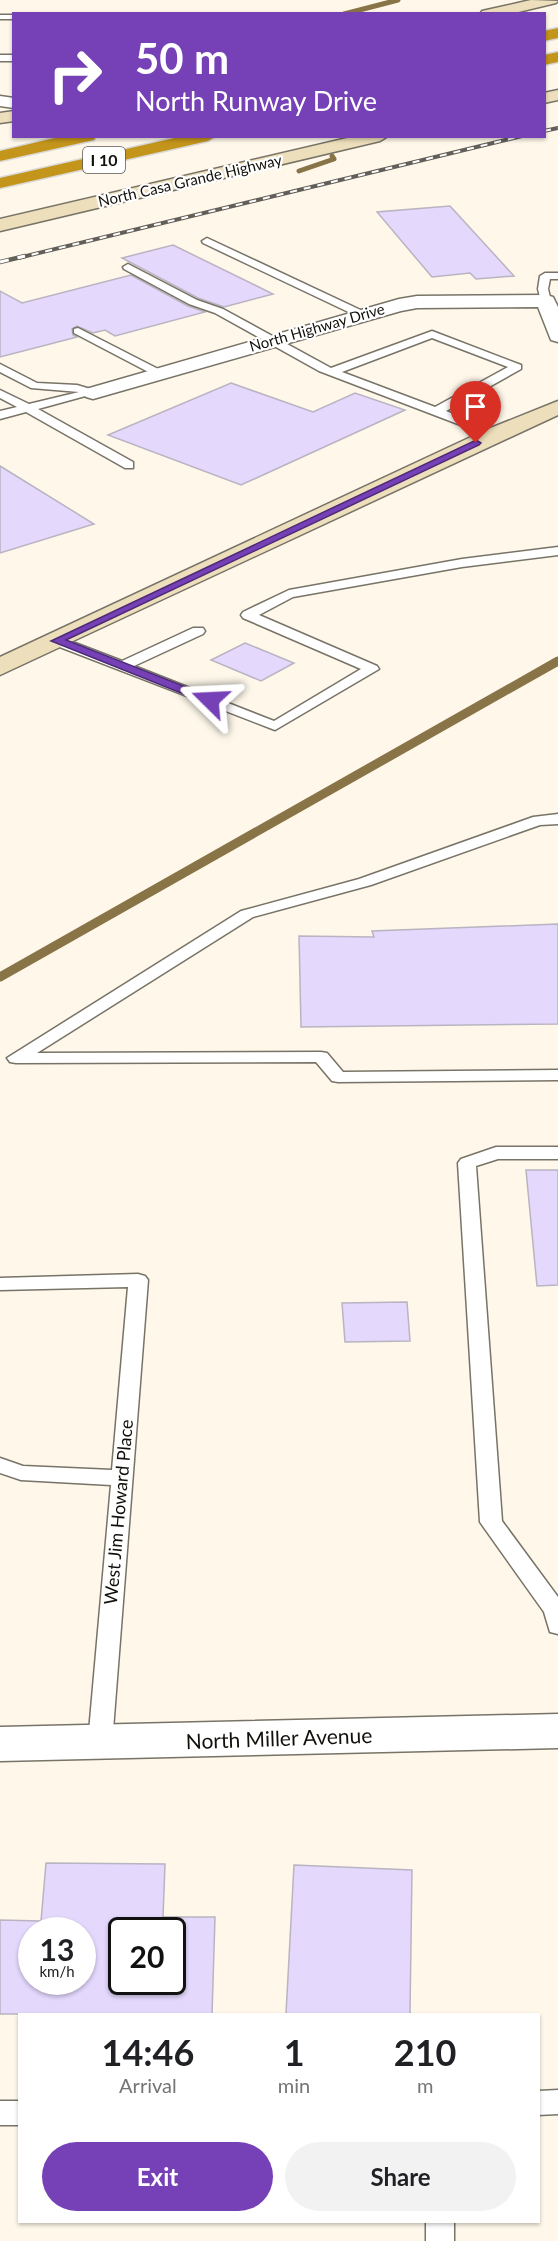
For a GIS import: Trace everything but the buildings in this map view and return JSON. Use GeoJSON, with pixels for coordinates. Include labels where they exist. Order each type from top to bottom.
{"type":"FeatureCollection","features":[{"type":"Feature","properties":{"kind":"highway","name":"I 10"},"geometry":{"type":"LineString","coordinates":[[0,156],[79,138]]}},
{"type":"Feature","properties":{"kind":"highway","name":"I 10"},"geometry":{"type":"LineString","coordinates":[[0,183],[199,138]]}},
{"type":"Feature","properties":{"kind":"street"},"geometry":{"type":"LineString","coordinates":[[496,12],[551,0]]}},
{"type":"Feature","properties":{"kind":"street","name":"North Casa Grande Highway"},"geometry":{"type":"LineString","coordinates":[[0,225],[371,138]]}},
{"type":"Feature","properties":{"kind":"street"},"geometry":{"type":"LineString","coordinates":[[546,301],[558,336]]}},
{"type":"Feature","properties":{"kind":"street","name":"North Highway Drive"},"geometry":{"type":"LineString","coordinates":[[93,393],[363,315],[417,302],[546,301]]}},
{"type":"Feature","properties":{"kind":"street"},"geometry":{"type":"LineString","coordinates":[[0,667],[558,407]]}},
{"type":"Feature","properties":{"kind":"street","name":"North Miller Avenue"},"geometry":{"type":"LineString","coordinates":[[0,1744],[558,1731]]}},
{"type":"Feature","properties":{"kind":"lane"},"geometry":{"type":"LineString","coordinates":[[207,241],[363,315]]}},
{"type":"Feature","properties":{"kind":"lane"},"geometry":{"type":"LineString","coordinates":[[128,267],[275,340],[323,369],[334,371],[496,434]]}},
{"type":"Feature","properties":{"kind":"lane"},"geometry":{"type":"LineString","coordinates":[[546,301],[543,289],[545,276],[558,276]]}},
{"type":"Feature","properties":{"kind":"lane"},"geometry":{"type":"LineString","coordinates":[[78,331],[160,374]]}},
{"type":"Feature","properties":{"kind":"lane"},"geometry":{"type":"LineString","coordinates":[[334,371],[432,334],[517,368],[443,414]]}},
{"type":"Feature","properties":{"kind":"lane"},"geometry":{"type":"LineString","coordinates":[[0,367],[35,386],[77,388],[93,393]]}},
{"type":"Feature","properties":{"kind":"lane"},"geometry":{"type":"LineString","coordinates":[[0,393],[129,465]]}},
{"type":"Feature","properties":{"kind":"lane"},"geometry":{"type":"LineString","coordinates":[[0,415],[93,393]]}},
{"type":"Feature","properties":{"kind":"lane"},"geometry":{"type":"LineString","coordinates":[[57,641],[275,726],[372,669],[248,615],[289,594],[462,563],[558,551]]}},
{"type":"Feature","properties":{"kind":"lane"},"geometry":{"type":"LineString","coordinates":[[123,666],[198,631]]}},
{"type":"Feature","properties":{"kind":"lane"},"geometry":{"type":"LineString","coordinates":[[558,819],[538,820],[365,882],[247,914],[16,1058],[321,1057],[338,1077],[558,1075]]}},
{"type":"Feature","properties":{"kind":"lane"},"geometry":{"type":"LineString","coordinates":[[558,1153],[496,1153],[467,1163],[490,1522],[555,1611],[558,1626]]}},
{"type":"Feature","properties":{"kind":"lane","name":"West Jim Howard Place"},"geometry":{"type":"LineString","coordinates":[[0,1284],[138,1280],[100,1743]]}},
{"type":"Feature","properties":{"kind":"lane"},"geometry":{"type":"LineString","coordinates":[[0,1465],[21,1473],[122,1478]]}},
{"type":"Feature","properties":{"kind":"lane"},"geometry":{"type":"LineString","coordinates":[[540,2103],[558,2103]]}},
{"type":"Feature","properties":{"kind":"lane"},"geometry":{"type":"LineString","coordinates":[[0,2113],[18,2113]]}},
{"type":"Feature","properties":{"kind":"lane"},"geometry":{"type":"LineString","coordinates":[[440,2223],[441,2241]]}},
{"type":"Feature","properties":{"kind":"waterway"},"geometry":{"type":"LineString","coordinates":[[352,12],[398,0]]}},
{"type":"Feature","properties":{"kind":"waterway"},"geometry":{"type":"LineString","coordinates":[[299,171],[334,159],[332,156]]}},
{"type":"Feature","properties":{"kind":"waterway"},"geometry":{"type":"LineString","coordinates":[[0,977],[558,661]]}},
{"type":"Feature","properties":{"kind":"railway"},"geometry":{"type":"LineString","coordinates":[[546,131],[558,128]]}},
{"type":"Feature","properties":{"kind":"railway"},"geometry":{"type":"LineString","coordinates":[[18,258],[514,138]]}},
{"type":"Feature","properties":{"kind":"railway"},"geometry":{"type":"LineString","coordinates":[[0,262],[25,256]]}},
{"type":"Feature","properties":{"kind":"route"},"geometry":{"type":"LineString","coordinates":[[210,700],[57,641],[476,443]]}}]}
